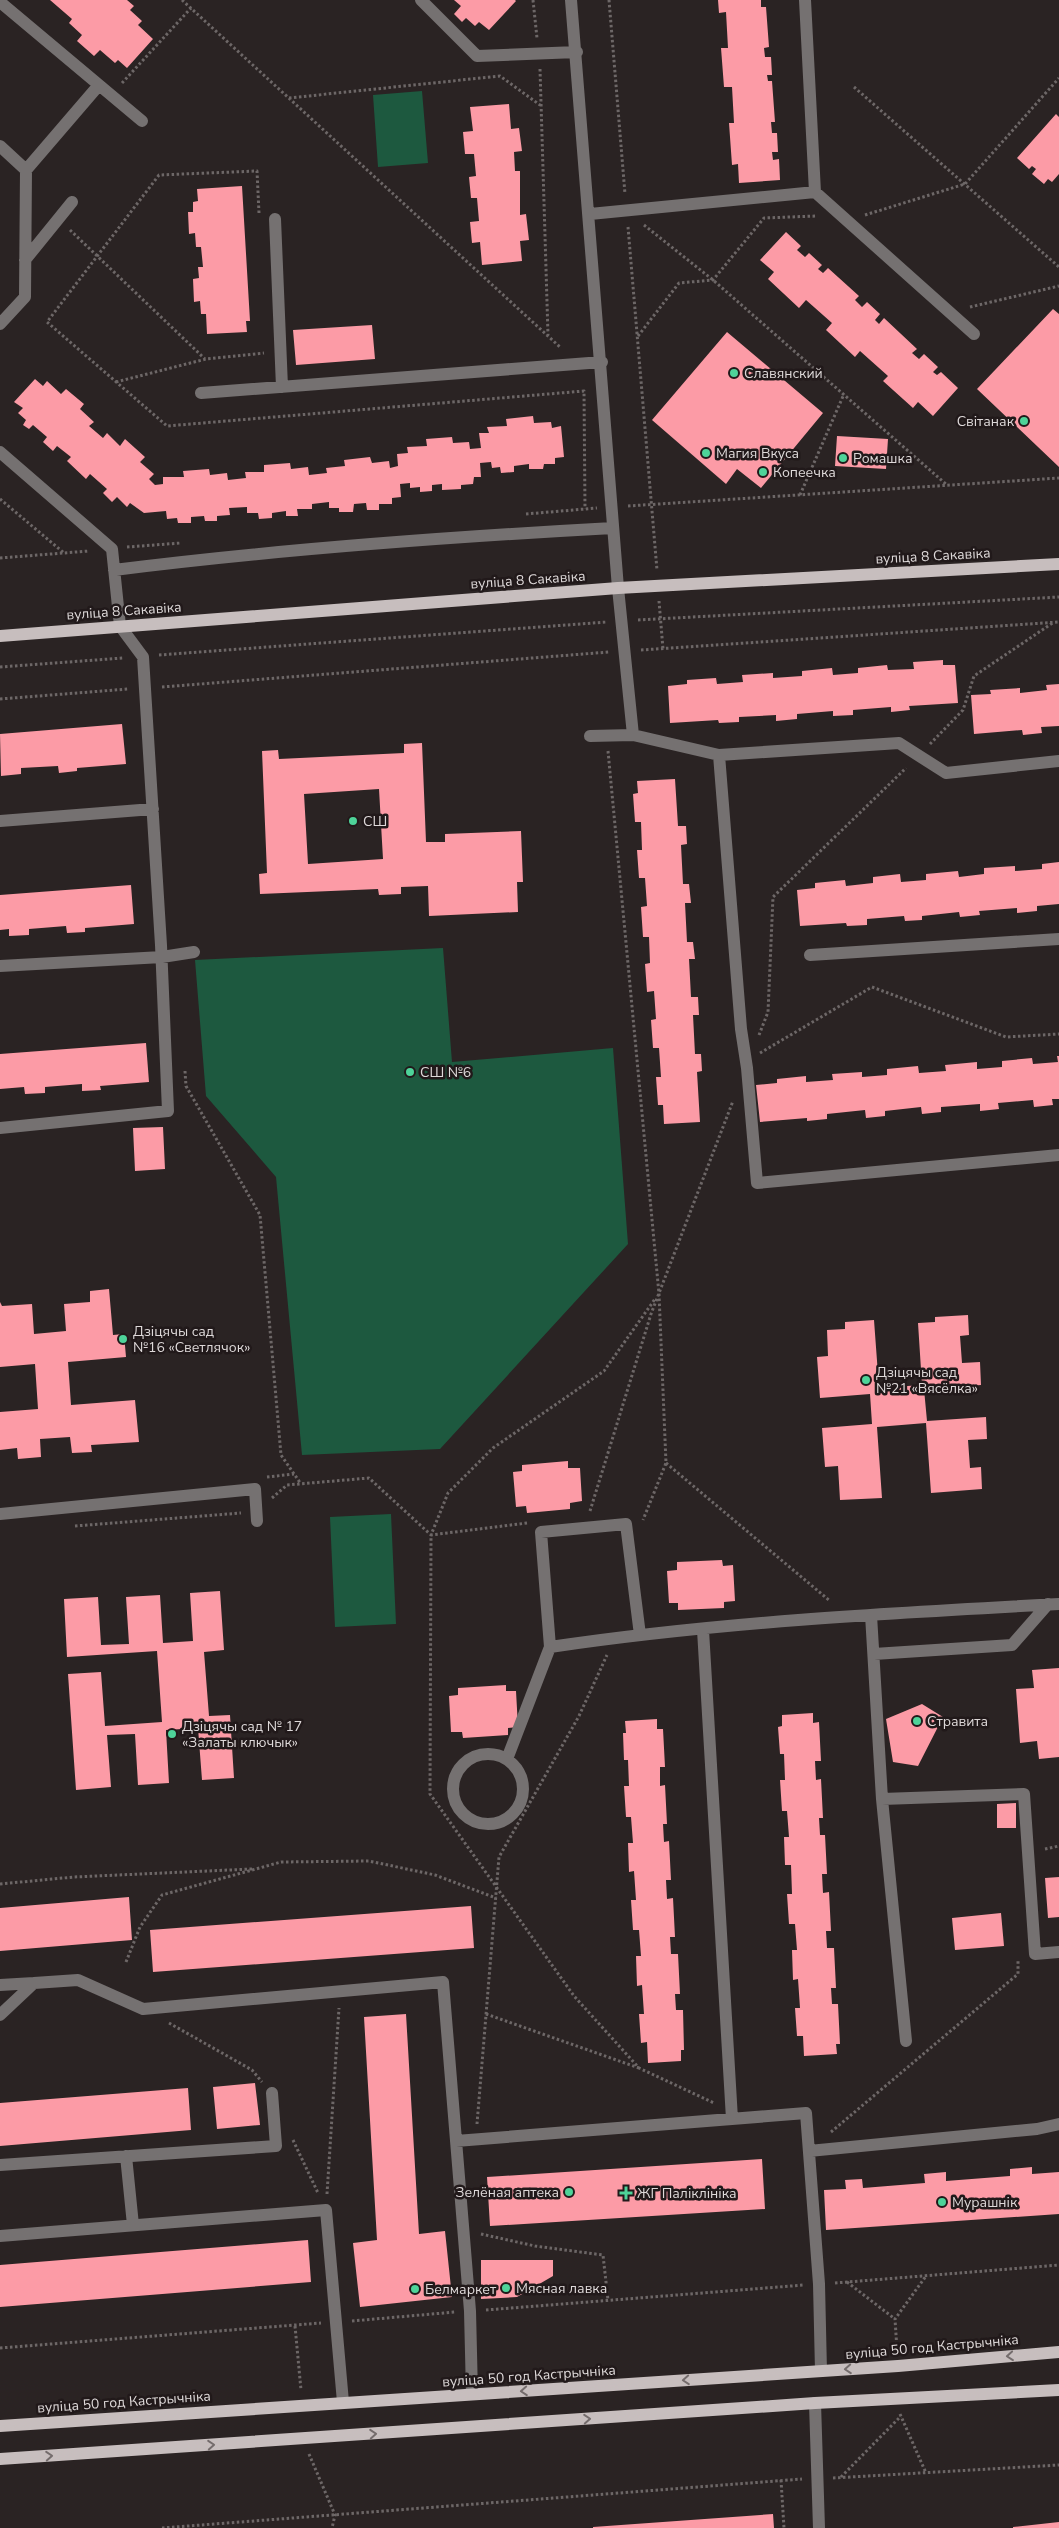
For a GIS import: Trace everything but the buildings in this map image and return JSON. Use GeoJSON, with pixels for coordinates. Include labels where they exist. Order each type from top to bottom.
{"type":"FeatureCollection","features":[{"type":"Feature","properties":{"kind":"main road","name":"вуліца 8 Сакавіка"},"geometry":{"type":"LineString","coordinates":[[0,636],[618,588],[1059,564]]}},
{"type":"Feature","properties":{"kind":"main road","name":"вуліца 50 год Кастрычніка"},"geometry":{"type":"LineString","coordinates":[[0,2426],[821,2371],[1059,2352]]}},
{"type":"Feature","properties":{"kind":"main road"},"geometry":{"type":"LineString","coordinates":[[0,2459],[815,2403],[1059,2390]]}},
{"type":"Feature","properties":{"kind":"street"},"geometry":{"type":"LineString","coordinates":[[421,0],[477,56],[577,52]]}},
{"type":"Feature","properties":{"kind":"street"},"geometry":{"type":"LineString","coordinates":[[571,0],[577,52],[602,362],[618,588],[632,736]]}},
{"type":"Feature","properties":{"kind":"street"},"geometry":{"type":"LineString","coordinates":[[805,0],[814,192],[974,334]]}},
{"type":"Feature","properties":{"kind":"street"},"geometry":{"type":"LineString","coordinates":[[0,2],[142,121]]}},
{"type":"Feature","properties":{"kind":"street"},"geometry":{"type":"LineString","coordinates":[[0,324],[25,296],[26,170],[99,85]]}},
{"type":"Feature","properties":{"kind":"street"},"geometry":{"type":"LineString","coordinates":[[0,146],[26,170]]}},
{"type":"Feature","properties":{"kind":"street"},"geometry":{"type":"LineString","coordinates":[[590,214],[814,192]]}},
{"type":"Feature","properties":{"kind":"street"},"geometry":{"type":"LineString","coordinates":[[25,260],[72,202]]}},
{"type":"Feature","properties":{"kind":"street"},"geometry":{"type":"LineString","coordinates":[[275,219],[282,387]]}},
{"type":"Feature","properties":{"kind":"street"},"geometry":{"type":"LineString","coordinates":[[201,393],[602,362]]}},
{"type":"Feature","properties":{"kind":"street"},"geometry":{"type":"LineString","coordinates":[[0,452],[112,549],[120,626],[143,657],[162,958],[168,1111],[0,1128]]}},
{"type":"Feature","properties":{"kind":"street"},"geometry":{"type":"LineString","coordinates":[[114,570],[234,556],[467,536],[614,528]]}},
{"type":"Feature","properties":{"kind":"street"},"geometry":{"type":"LineString","coordinates":[[590,736],[632,736],[719,755],[899,743],[946,774],[1059,761]]}},
{"type":"Feature","properties":{"kind":"street"},"geometry":{"type":"LineString","coordinates":[[719,755],[741,1029],[747,1068],[757,1183],[1059,1155]]}},
{"type":"Feature","properties":{"kind":"street"},"geometry":{"type":"LineString","coordinates":[[0,821],[153,809]]}},
{"type":"Feature","properties":{"kind":"street"},"geometry":{"type":"LineString","coordinates":[[810,955],[1059,939]]}},
{"type":"Feature","properties":{"kind":"street"},"geometry":{"type":"LineString","coordinates":[[0,966],[162,958],[194,952]]}},
{"type":"Feature","properties":{"kind":"street"},"geometry":{"type":"LineString","coordinates":[[0,1514],[255,1489],[257,1516]]}},
{"type":"Feature","properties":{"kind":"street"},"geometry":{"type":"LineString","coordinates":[[507,1759],[550,1647],[541,1532],[626,1524],[640,1635]]}},
{"type":"Feature","properties":{"kind":"street"},"geometry":{"type":"LineString","coordinates":[[550,1647],[616,1637],[871,1615],[1054,1604]]}},
{"type":"Feature","properties":{"kind":"street"},"geometry":{"type":"LineString","coordinates":[[874,1654],[1012,1645],[1054,1604]]}},
{"type":"Feature","properties":{"kind":"street"},"geometry":{"type":"LineString","coordinates":[[871,1615],[882,1799],[906,2041]]}},
{"type":"Feature","properties":{"kind":"street"},"geometry":{"type":"LineString","coordinates":[[703,1630],[732,2116]]}},
{"type":"Feature","properties":{"kind":"street"},"geometry":{"type":"LineString","coordinates":[[484,1754],[496,1754],[507,1759],[516,1766],[522,1776],[524,1787],[518,1809],[500,1822],[489,1824],[468,1818],[459,1810],[454,1798],[453,1786],[456,1775],[463,1764],[472,1757],[484,1754]]}},
{"type":"Feature","properties":{"kind":"street"},"geometry":{"type":"LineString","coordinates":[[882,1799],[1024,1794],[1035,1954],[1059,1952]]}},
{"type":"Feature","properties":{"kind":"street"},"geometry":{"type":"LineString","coordinates":[[0,1985],[78,1980],[143,2009],[443,1982],[470,2311],[472,2394]]}},
{"type":"Feature","properties":{"kind":"street"},"geometry":{"type":"LineString","coordinates":[[0,2015],[34,1983]]}},
{"type":"Feature","properties":{"kind":"street"},"geometry":{"type":"LineString","coordinates":[[0,2165],[276,2146],[272,2094]]}},
{"type":"Feature","properties":{"kind":"street"},"geometry":{"type":"LineString","coordinates":[[456,2141],[732,2116],[806,2113],[819,2284],[821,2371]]}},
{"type":"Feature","properties":{"kind":"street"},"geometry":{"type":"LineString","coordinates":[[809,2150],[1038,2129],[1059,2124]]}},
{"type":"Feature","properties":{"kind":"street"},"geometry":{"type":"LineString","coordinates":[[126,2156],[134,2225]]}},
{"type":"Feature","properties":{"kind":"street"},"geometry":{"type":"LineString","coordinates":[[0,2236],[326,2210],[343,2402]]}},
{"type":"Feature","properties":{"kind":"street"},"geometry":{"type":"LineString","coordinates":[[815,2403],[819,2528]]}},
{"type":"Feature","properties":{"kind":"path"},"geometry":{"type":"LineString","coordinates":[[182,0],[579,364]]}},
{"type":"Feature","properties":{"kind":"path"},"geometry":{"type":"LineString","coordinates":[[533,0],[539,54],[548,336]]}},
{"type":"Feature","properties":{"kind":"path"},"geometry":{"type":"LineString","coordinates":[[609,0],[653,504]]}},
{"type":"Feature","properties":{"kind":"path"},"geometry":{"type":"LineString","coordinates":[[117,88],[190,8]]}},
{"type":"Feature","properties":{"kind":"path"},"geometry":{"type":"LineString","coordinates":[[528,38],[537,37]]}},
{"type":"Feature","properties":{"kind":"path"},"geometry":{"type":"LineString","coordinates":[[289,98],[500,76],[541,105]]}},
{"type":"Feature","properties":{"kind":"path"},"geometry":{"type":"LineString","coordinates":[[847,221],[965,184],[1059,78]]}},
{"type":"Feature","properties":{"kind":"path"},"geometry":{"type":"LineString","coordinates":[[854,87],[1059,267]]}},
{"type":"Feature","properties":{"kind":"path"},"geometry":{"type":"LineString","coordinates":[[627,211],[713,280],[947,485]]}},
{"type":"Feature","properties":{"kind":"path"},"geometry":{"type":"LineString","coordinates":[[638,336],[679,283],[713,280],[764,218],[821,216]]}},
{"type":"Feature","properties":{"kind":"path"},"geometry":{"type":"LineString","coordinates":[[58,220],[206,359],[116,382]]}},
{"type":"Feature","properties":{"kind":"path"},"geometry":{"type":"LineString","coordinates":[[949,311],[1059,286]]}},
{"type":"Feature","properties":{"kind":"path"},"geometry":{"type":"LineString","coordinates":[[800,495],[844,394]]}},
{"type":"Feature","properties":{"kind":"path"},"geometry":{"type":"LineString","coordinates":[[0,499],[64,553]]}},
{"type":"Feature","properties":{"kind":"path"},"geometry":{"type":"LineString","coordinates":[[0,667],[621,621],[1059,597]]}},
{"type":"Feature","properties":{"kind":"path"},"geometry":{"type":"LineString","coordinates":[[0,699],[624,651],[1059,622]]}},
{"type":"Feature","properties":{"kind":"path"},"geometry":{"type":"LineString","coordinates":[[606,736],[659,1294],[666,1462],[640,1526]]}},
{"type":"Feature","properties":{"kind":"path"},"geometry":{"type":"LineString","coordinates":[[759,1054],[872,987],[1006,1037],[1059,1034]]}},
{"type":"Feature","properties":{"kind":"path"},"geometry":{"type":"LineString","coordinates":[[185,1068],[186,1086],[260,1215],[281,1455],[301,1484]]}},
{"type":"Feature","properties":{"kind":"path"},"geometry":{"type":"LineString","coordinates":[[639,2068],[574,1996],[430,1794],[431,1535],[448,1493],[493,1448],[604,1371],[659,1294]]}},
{"type":"Feature","properties":{"kind":"path"},"geometry":{"type":"LineString","coordinates":[[666,1462],[831,1602]]}},
{"type":"Feature","properties":{"kind":"path"},"geometry":{"type":"LineString","coordinates":[[69,1526],[257,1516],[288,1485],[369,1478],[431,1535]]}},
{"type":"Feature","properties":{"kind":"path"},"geometry":{"type":"LineString","coordinates":[[476,2140],[499,1857],[579,1716],[616,1637]]}},
{"type":"Feature","properties":{"kind":"path"},"geometry":{"type":"LineString","coordinates":[[1028,1852],[1059,1846]]}},
{"type":"Feature","properties":{"kind":"path"},"geometry":{"type":"LineString","coordinates":[[126,1962],[140,1927],[162,1895],[281,1862],[369,1861],[435,1875],[496,1898]]}},
{"type":"Feature","properties":{"kind":"path"},"geometry":{"type":"LineString","coordinates":[[0,1884],[74,1877],[258,1869]]}},
{"type":"Feature","properties":{"kind":"path"},"geometry":{"type":"LineString","coordinates":[[809,2150],[1018,1974],[1018,1954]]}},
{"type":"Feature","properties":{"kind":"path"},"geometry":{"type":"LineString","coordinates":[[326,2210],[340,1991]]}},
{"type":"Feature","properties":{"kind":"path"},"geometry":{"type":"LineString","coordinates":[[143,2009],[252,2070],[272,2094]]}},
{"type":"Feature","properties":{"kind":"path"},"geometry":{"type":"LineString","coordinates":[[486,2014],[639,2068],[732,2116]]}},
{"type":"Feature","properties":{"kind":"path"},"geometry":{"type":"LineString","coordinates":[[292,2138],[326,2210]]}},
{"type":"Feature","properties":{"kind":"path"},"geometry":{"type":"LineString","coordinates":[[480,2224],[480,2234],[535,2246],[603,2256],[608,2300]]}},
{"type":"Feature","properties":{"kind":"path"},"geometry":{"type":"LineString","coordinates":[[0,2348],[1059,2265]]}},
{"type":"Feature","properties":{"kind":"path"},"geometry":{"type":"LineString","coordinates":[[846,2282],[895,2319]]}},
{"type":"Feature","properties":{"kind":"path"},"geometry":{"type":"LineString","coordinates":[[840,2478],[900,2416]]}},
{"type":"Feature","properties":{"kind":"path"},"geometry":{"type":"LineString","coordinates":[[162,2528],[781,2480],[1059,2466]]}},
{"type":"Feature","properties":{"kind":"path"},"geometry":{"type":"LineString","coordinates":[[781,2480],[784,2528]]}},
{"type":"Feature","properties":{"kind":"path"},"geometry":{"type":"LineString","coordinates":[[332,2528],[335,2515]]}},
{"type":"Feature","properties":{"kind":"green space"},"geometry":{"type":"Polygon","coordinates":[[[422,91],[428,163],[378,167],[373,95],[422,91]]]}},
{"type":"Feature","properties":{"kind":"green space"},"geometry":{"type":"Polygon","coordinates":[[[443,948],[452,1062],[613,1048],[628,1244],[440,1449],[302,1455],[276,1177],[206,1096],[195,960],[443,948]]]}},
{"type":"Feature","properties":{"kind":"green space"},"geometry":{"type":"Polygon","coordinates":[[[391,1514],[396,1624],[335,1627],[330,1517],[391,1514]]]}},
{"type":"Feature","properties":{"kind":"place","name":"Славянский"},"geometry":{"type":"Point","coordinates":[734,373]}},
{"type":"Feature","properties":{"kind":"place","name":"Світанак"},"geometry":{"type":"Point","coordinates":[1024,421]}},
{"type":"Feature","properties":{"kind":"place","name":"Магия Вкуса"},"geometry":{"type":"Point","coordinates":[706,453]}},
{"type":"Feature","properties":{"kind":"place","name":"Ромашка"},"geometry":{"type":"Point","coordinates":[843,458]}},
{"type":"Feature","properties":{"kind":"place","name":"Копеечка"},"geometry":{"type":"Point","coordinates":[763,472]}},
{"type":"Feature","properties":{"kind":"place","name":"СШ"},"geometry":{"type":"Point","coordinates":[353,821]}},
{"type":"Feature","properties":{"kind":"place","name":"СШ №6"},"geometry":{"type":"Point","coordinates":[410,1072]}},
{"type":"Feature","properties":{"kind":"place","name":"Дзіцячы сад №16 «Светлячок»"},"geometry":{"type":"Point","coordinates":[123,1339]}},
{"type":"Feature","properties":{"kind":"place","name":"Дзіцячы сад №21 «Вясёлка»"},"geometry":{"type":"Point","coordinates":[866,1380]}},
{"type":"Feature","properties":{"kind":"place","name":"Стравита"},"geometry":{"type":"Point","coordinates":[917,1721]}},
{"type":"Feature","properties":{"kind":"place","name":"Дзіцячы сад № 17 «Залаты ключык»"},"geometry":{"type":"Point","coordinates":[172,1734]}},
{"type":"Feature","properties":{"kind":"place","name":"Зелёная аптека"},"geometry":{"type":"Point","coordinates":[569,2192]}},
{"type":"Feature","properties":{"kind":"place","name":"ЖГ Паліклініка"},"geometry":{"type":"Point","coordinates":[626,2193]}},
{"type":"Feature","properties":{"kind":"place","name":"Мурашнік"},"geometry":{"type":"Point","coordinates":[942,2202]}},
{"type":"Feature","properties":{"kind":"place","name":"Мясная лавка"},"geometry":{"type":"Point","coordinates":[506,2288]}},
{"type":"Feature","properties":{"kind":"place","name":"Белмаркет"},"geometry":{"type":"Point","coordinates":[415,2289]}}]}
